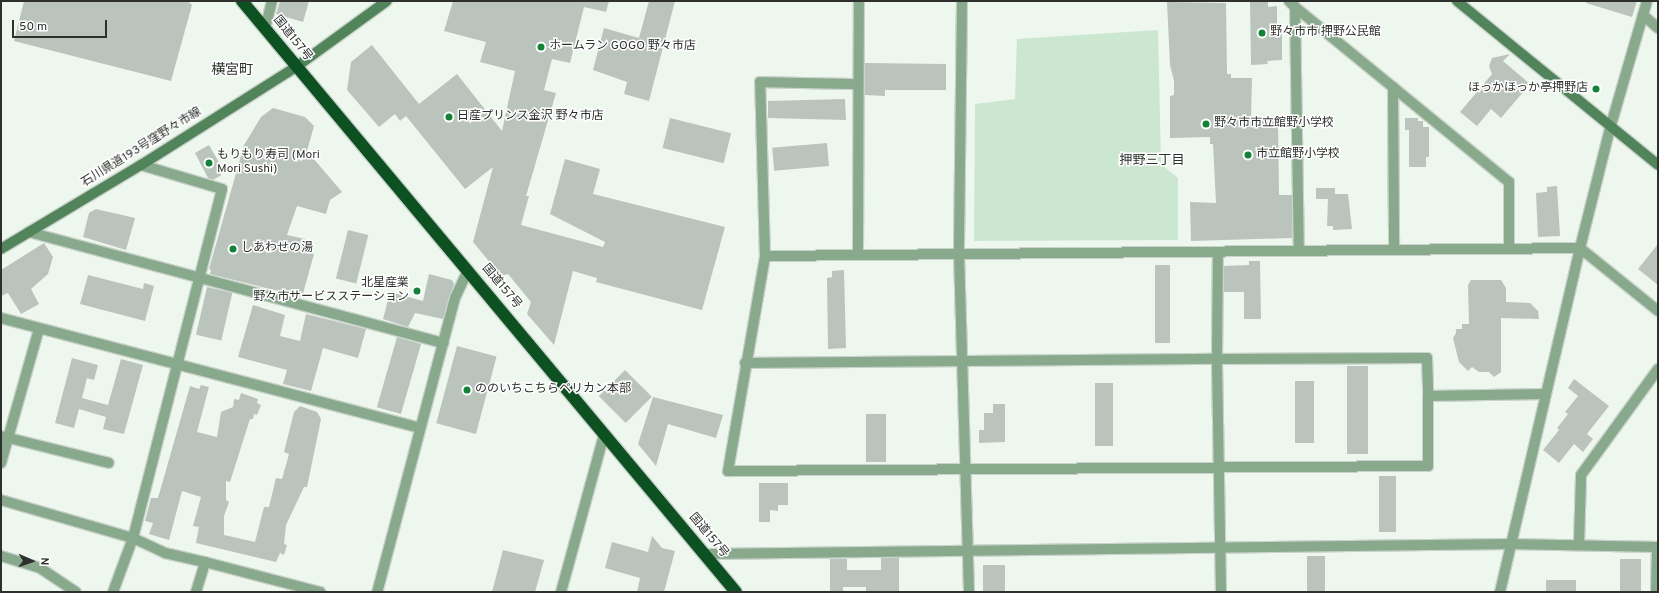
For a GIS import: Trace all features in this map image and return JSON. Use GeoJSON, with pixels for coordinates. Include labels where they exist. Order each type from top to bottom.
{"type":"FeatureCollection","features":[{"type":"Feature","properties":{"kind":"highway","name":"国道157号"},"geometry":{"type":"LineString","coordinates":[[242,1],[468,270],[604,435],[706,554],[736,592]]}},
{"type":"Feature","properties":{"kind":"main road","name":"石川県道193号窪野々市線"},"geometry":{"type":"LineString","coordinates":[[1,250],[141,165],[296,67],[387,1]]}},
{"type":"Feature","properties":{"kind":"main road"},"geometry":{"type":"LineString","coordinates":[[1457,1],[1611,125],[1658,165]]}},
{"type":"Feature","properties":{"kind":"street"},"geometry":{"type":"LineString","coordinates":[[265,29],[272,1]]}},
{"type":"Feature","properties":{"kind":"street"},"geometry":{"type":"LineString","coordinates":[[858,255],[859,1]]}},
{"type":"Feature","properties":{"kind":"street"},"geometry":{"type":"LineString","coordinates":[[962,1],[959,254],[967,469],[969,592]]}},
{"type":"Feature","properties":{"kind":"street"},"geometry":{"type":"LineString","coordinates":[[1500,592],[1509,544],[1580,248],[1611,125],[1647,1]]}},
{"type":"Feature","properties":{"kind":"street"},"geometry":{"type":"LineString","coordinates":[[1292,4],[1509,182],[1509,247]]}},
{"type":"Feature","properties":{"kind":"street"},"geometry":{"type":"LineString","coordinates":[[1292,4],[1299,250]]}},
{"type":"Feature","properties":{"kind":"street"},"geometry":{"type":"LineString","coordinates":[[1643,15],[1658,28]]}},
{"type":"Feature","properties":{"kind":"street"},"geometry":{"type":"LineString","coordinates":[[745,363],[1427,358],[1428,466],[728,471],[745,363],[765,256],[760,82],[858,84]]}},
{"type":"Feature","properties":{"kind":"street"},"geometry":{"type":"LineString","coordinates":[[1393,87],[1394,249]]}},
{"type":"Feature","properties":{"kind":"street"},"geometry":{"type":"LineString","coordinates":[[113,592],[133,538],[176,364],[222,189],[141,165]]}},
{"type":"Feature","properties":{"kind":"street"},"geometry":{"type":"LineString","coordinates":[[29,232],[443,343]]}},
{"type":"Feature","properties":{"kind":"street"},"geometry":{"type":"LineString","coordinates":[[765,256],[1218,252],[1509,247],[1580,248],[1658,311]]}},
{"type":"Feature","properties":{"kind":"street"},"geometry":{"type":"LineString","coordinates":[[1218,252],[1216,359],[1221,592]]}},
{"type":"Feature","properties":{"kind":"street"},"geometry":{"type":"LineString","coordinates":[[377,592],[419,428],[455,298],[468,270]]}},
{"type":"Feature","properties":{"kind":"street"},"geometry":{"type":"LineString","coordinates":[[1,318],[38,329],[419,428]]}},
{"type":"Feature","properties":{"kind":"street"},"geometry":{"type":"LineString","coordinates":[[1,463],[4,437],[38,329]]}},
{"type":"Feature","properties":{"kind":"street"},"geometry":{"type":"LineString","coordinates":[[1579,544],[1581,475],[1658,369]]}},
{"type":"Feature","properties":{"kind":"street"},"geometry":{"type":"LineString","coordinates":[[1428,396],[1544,394]]}},
{"type":"Feature","properties":{"kind":"street"},"geometry":{"type":"LineString","coordinates":[[561,592],[604,435]]}},
{"type":"Feature","properties":{"kind":"street"},"geometry":{"type":"LineString","coordinates":[[4,437],[109,463]]}},
{"type":"Feature","properties":{"kind":"street"},"geometry":{"type":"LineString","coordinates":[[1,500],[133,538],[165,553],[320,592]]}},
{"type":"Feature","properties":{"kind":"street"},"geometry":{"type":"LineString","coordinates":[[706,554],[1579,544],[1657,548],[1656,592]]}},
{"type":"Feature","properties":{"kind":"street"},"geometry":{"type":"LineString","coordinates":[[1,556],[40,568],[76,592]]}},
{"type":"Feature","properties":{"kind":"street"},"geometry":{"type":"LineString","coordinates":[[196,592],[205,562]]}},
{"type":"Feature","properties":{"kind":"green space"},"geometry":{"type":"Polygon","coordinates":[[[1158,30],[1161,164],[1178,178],[1178,240],[974,241],[975,104],[1015,99],[1017,39],[1158,30]]]}},
{"type":"Feature","properties":{"kind":"building"},"geometry":{"type":"Polygon","coordinates":[[[24,1],[188,1],[192,5],[171,81],[14,41],[24,1]]]}},
{"type":"Feature","properties":{"kind":"building"},"geometry":{"type":"Polygon","coordinates":[[[280,1],[309,1],[303,22],[276,14],[280,1]]]}},
{"type":"Feature","properties":{"kind":"building"},"geometry":{"type":"Polygon","coordinates":[[[453,1],[609,1],[606,12],[584,7],[570,63],[552,59],[544,90],[556,93],[526,196],[529,196],[521,225],[603,247],[605,242],[550,214],[565,159],[600,169],[593,194],[725,227],[702,310],[596,282],[597,278],[573,271],[554,345],[527,314],[531,302],[508,274],[501,276],[473,242],[493,167],[465,189],[406,116],[400,121],[395,114],[379,127],[347,90],[351,62],[372,45],[419,104],[457,74],[502,131],[515,71],[480,62],[486,42],[444,31],[453,1]]]}},
{"type":"Feature","properties":{"kind":"building"},"geometry":{"type":"Polygon","coordinates":[[[649,1],[675,1],[649,101],[624,94],[627,82],[593,70],[604,28],[639,38],[649,1]]]}},
{"type":"Feature","properties":{"kind":"building","name":"野々市市 押野公民館"},"geometry":{"type":"Polygon","coordinates":[[[1250,1],[1268,1],[1268,7],[1277,6],[1277,30],[1282,29],[1282,60],[1267,61],[1268,64],[1251,65],[1250,1]]]}},
{"type":"Feature","properties":{"kind":"building"},"geometry":{"type":"Polygon","coordinates":[[[1586,1],[1637,1],[1632,17],[1586,3],[1586,1]]]}},
{"type":"Feature","properties":{"kind":"building","name":"野々市市立館野小学校"},"geometry":{"type":"Polygon","coordinates":[[[1167,2],[1226,3],[1227,74],[1231,74],[1231,78],[1252,78],[1251,118],[1278,118],[1279,195],[1292,195],[1292,238],[1191,241],[1190,202],[1216,203],[1213,144],[1210,144],[1210,137],[1170,138],[1170,96],[1174,95],[1174,81],[1170,65],[1167,2]]]}},
{"type":"Feature","properties":{"kind":"building"},"geometry":{"type":"Polygon","coordinates":[[[1510,54],[1503,61],[1530,84],[1501,118],[1491,109],[1477,126],[1460,112],[1492,74],[1489,66],[1492,58],[1510,54]]]}},
{"type":"Feature","properties":{"kind":"building"},"geometry":{"type":"Polygon","coordinates":[[[865,63],[946,64],[946,90],[885,90],[885,96],[865,95],[865,63]]]}},
{"type":"Feature","properties":{"kind":"building"},"geometry":{"type":"Polygon","coordinates":[[[845,99],[846,120],[768,118],[768,101],[845,99]]]}},
{"type":"Feature","properties":{"kind":"building"},"geometry":{"type":"Polygon","coordinates":[[[273,108],[305,117],[314,126],[307,151],[342,192],[330,200],[326,214],[297,206],[287,235],[305,239],[303,251],[314,254],[302,297],[210,274],[211,270],[209,269],[244,145],[261,117],[273,108]]]}},
{"type":"Feature","properties":{"kind":"building"},"geometry":{"type":"Polygon","coordinates":[[[670,118],[731,133],[724,163],[663,148],[670,118]]]}},
{"type":"Feature","properties":{"kind":"building"},"geometry":{"type":"Polygon","coordinates":[[[1405,118],[1418,118],[1418,121],[1423,121],[1423,127],[1429,127],[1429,157],[1426,157],[1426,167],[1409,167],[1409,130],[1405,130],[1405,118]]]}},
{"type":"Feature","properties":{"kind":"building"},"geometry":{"type":"Polygon","coordinates":[[[827,143],[829,166],[774,171],[772,148],[827,143]]]}},
{"type":"Feature","properties":{"kind":"building","name":"もりもり寿司 (Mori Mori Sushi)"},"geometry":{"type":"Polygon","coordinates":[[[209,145],[225,173],[213,180],[208,178],[195,153],[209,145]]]}},
{"type":"Feature","properties":{"kind":"building"},"geometry":{"type":"Polygon","coordinates":[[[1557,186],[1560,236],[1538,237],[1536,193],[1547,192],[1547,187],[1557,186]]]}},
{"type":"Feature","properties":{"kind":"building"},"geometry":{"type":"Polygon","coordinates":[[[1316,188],[1335,188],[1335,194],[1348,194],[1352,229],[1333,230],[1333,226],[1327,226],[1328,199],[1316,199],[1316,188]]]}},
{"type":"Feature","properties":{"kind":"building"},"geometry":{"type":"Polygon","coordinates":[[[96,209],[135,218],[126,250],[83,237],[89,213],[96,209]]]}},
{"type":"Feature","properties":{"kind":"building"},"geometry":{"type":"Polygon","coordinates":[[[348,230],[368,235],[356,284],[336,279],[348,230]]]}},
{"type":"Feature","properties":{"kind":"building"},"geometry":{"type":"Polygon","coordinates":[[[44,243],[53,257],[48,274],[31,289],[39,304],[21,314],[8,293],[1,296],[1,270],[44,243]]]}},
{"type":"Feature","properties":{"kind":"building"},"geometry":{"type":"Polygon","coordinates":[[[1658,244],[1658,285],[1638,269],[1658,244]]]}},
{"type":"Feature","properties":{"kind":"building"},"geometry":{"type":"Polygon","coordinates":[[[1249,261],[1260,261],[1261,319],[1244,319],[1244,292],[1224,292],[1224,266],[1249,265],[1249,261]]]}},
{"type":"Feature","properties":{"kind":"building"},"geometry":{"type":"Polygon","coordinates":[[[1155,265],[1170,265],[1170,343],[1155,343],[1155,265]]]}},
{"type":"Feature","properties":{"kind":"building"},"geometry":{"type":"Polygon","coordinates":[[[844,270],[846,348],[828,349],[827,278],[832,277],[832,271],[844,270]]]}},
{"type":"Feature","properties":{"kind":"building"},"geometry":{"type":"Polygon","coordinates":[[[429,274],[452,280],[454,284],[443,319],[415,313],[408,327],[383,319],[390,292],[423,301],[429,274]]]}},
{"type":"Feature","properties":{"kind":"building"},"geometry":{"type":"Polygon","coordinates":[[[88,275],[143,289],[144,283],[154,286],[145,321],[80,304],[88,275]]]}},
{"type":"Feature","properties":{"kind":"building"},"geometry":{"type":"Polygon","coordinates":[[[1471,280],[1501,280],[1506,288],[1506,302],[1530,303],[1538,311],[1539,319],[1501,318],[1501,372],[1494,377],[1489,372],[1479,372],[1472,367],[1468,371],[1459,362],[1453,338],[1456,333],[1456,329],[1462,329],[1462,324],[1469,324],[1468,285],[1471,280]]]}},
{"type":"Feature","properties":{"kind":"building"},"geometry":{"type":"Polygon","coordinates":[[[207,287],[232,293],[221,341],[196,335],[207,287]]]}},
{"type":"Feature","properties":{"kind":"building"},"geometry":{"type":"Polygon","coordinates":[[[253,305],[285,315],[280,336],[300,341],[306,314],[366,329],[358,358],[323,348],[311,391],[283,384],[287,370],[238,357],[253,305]]]}},
{"type":"Feature","properties":{"kind":"building"},"geometry":{"type":"Polygon","coordinates":[[[397,337],[421,344],[401,414],[377,407],[397,337]]]}},
{"type":"Feature","properties":{"kind":"building","name":"ののいちこちらペリカン本部"},"geometry":{"type":"Polygon","coordinates":[[[457,346],[497,357],[476,434],[436,423],[457,346]]]}},
{"type":"Feature","properties":{"kind":"building"},"geometry":{"type":"Polygon","coordinates":[[[72,358],[98,365],[94,380],[87,378],[82,398],[108,405],[121,359],[143,365],[124,434],[103,429],[106,417],[79,409],[74,428],[55,423],[72,358]]]}},
{"type":"Feature","properties":{"kind":"building"},"geometry":{"type":"Polygon","coordinates":[[[1347,366],[1368,366],[1368,454],[1347,454],[1347,366]]]}},
{"type":"Feature","properties":{"kind":"building"},"geometry":{"type":"Polygon","coordinates":[[[625,370],[652,397],[626,423],[599,396],[625,370]]]}},
{"type":"Feature","properties":{"kind":"building"},"geometry":{"type":"Polygon","coordinates":[[[1574,379],[1609,406],[1587,434],[1593,439],[1583,452],[1574,444],[1559,463],[1543,450],[1559,430],[1557,428],[1568,414],[1565,412],[1578,396],[1568,388],[1574,379]]]}},
{"type":"Feature","properties":{"kind":"building"},"geometry":{"type":"Polygon","coordinates":[[[1295,381],[1314,381],[1314,443],[1295,443],[1295,381]]]}},
{"type":"Feature","properties":{"kind":"building"},"geometry":{"type":"Polygon","coordinates":[[[1095,383],[1113,383],[1113,446],[1095,446],[1095,383]]]}},
{"type":"Feature","properties":{"kind":"building"},"geometry":{"type":"Polygon","coordinates":[[[201,385],[209,387],[197,432],[217,437],[221,412],[233,407],[234,399],[239,400],[241,393],[258,399],[257,403],[261,405],[257,415],[254,414],[253,419],[250,419],[230,482],[226,481],[226,500],[229,502],[224,516],[224,535],[255,542],[264,507],[269,507],[276,478],[282,479],[289,454],[284,452],[294,412],[300,406],[317,412],[321,419],[307,487],[304,487],[286,525],[284,544],[287,545],[284,555],[280,553],[276,562],[196,543],[199,527],[193,526],[201,497],[182,491],[169,540],[149,534],[153,523],[145,521],[151,498],[158,498],[190,386],[199,389],[201,385]]]}},
{"type":"Feature","properties":{"kind":"building"},"geometry":{"type":"Polygon","coordinates":[[[653,397],[723,415],[716,438],[668,424],[656,466],[638,444],[653,397]]]}},
{"type":"Feature","properties":{"kind":"building"},"geometry":{"type":"Polygon","coordinates":[[[993,404],[1005,404],[1005,442],[979,443],[979,430],[984,430],[984,413],[993,413],[993,404]]]}},
{"type":"Feature","properties":{"kind":"building"},"geometry":{"type":"Polygon","coordinates":[[[866,414],[886,414],[886,462],[866,462],[866,414]]]}},
{"type":"Feature","properties":{"kind":"building"},"geometry":{"type":"Polygon","coordinates":[[[1379,476],[1396,476],[1396,532],[1379,532],[1379,476]]]}},
{"type":"Feature","properties":{"kind":"building"},"geometry":{"type":"Polygon","coordinates":[[[759,483],[788,483],[788,505],[778,505],[778,511],[770,510],[770,522],[759,522],[759,483]]]}},
{"type":"Feature","properties":{"kind":"building"},"geometry":{"type":"Polygon","coordinates":[[[652,536],[662,548],[675,551],[664,592],[637,592],[640,578],[605,568],[612,542],[648,552],[652,536]]]}},
{"type":"Feature","properties":{"kind":"building"},"geometry":{"type":"Polygon","coordinates":[[[503,550],[544,560],[535,592],[492,592],[503,550]]]}},
{"type":"Feature","properties":{"kind":"building"},"geometry":{"type":"Polygon","coordinates":[[[1307,556],[1325,556],[1325,592],[1307,592],[1307,556]]]}},
{"type":"Feature","properties":{"kind":"building"},"geometry":{"type":"Polygon","coordinates":[[[881,558],[899,558],[899,592],[866,592],[866,587],[843,587],[843,591],[830,591],[830,559],[847,559],[847,570],[881,570],[881,558]]]}},
{"type":"Feature","properties":{"kind":"building"},"geometry":{"type":"Polygon","coordinates":[[[1620,559],[1641,559],[1641,592],[1620,592],[1620,559]]]}},
{"type":"Feature","properties":{"kind":"building"},"geometry":{"type":"Polygon","coordinates":[[[983,565],[1005,565],[1005,592],[983,592],[983,565]]]}},
{"type":"Feature","properties":{"kind":"building"},"geometry":{"type":"Polygon","coordinates":[[[1546,580],[1576,580],[1576,592],[1546,592],[1546,580]]]}},
{"type":"Feature","properties":{"kind":"place","name":"野々市市 押野公民館"},"geometry":{"type":"Point","coordinates":[1262,33]}},
{"type":"Feature","properties":{"kind":"place","name":"ホームラン GOGO 野々市店"},"geometry":{"type":"Point","coordinates":[541,47]}},
{"type":"Feature","properties":{"kind":"place","name":"ほっかほっか亭押野店"},"geometry":{"type":"Point","coordinates":[1596,89]}},
{"type":"Feature","properties":{"kind":"place","name":"日産プリンス金沢 野々市店"},"geometry":{"type":"Point","coordinates":[449,117]}},
{"type":"Feature","properties":{"kind":"place","name":"野々市市立館野小学校"},"geometry":{"type":"Point","coordinates":[1206,124]}},
{"type":"Feature","properties":{"kind":"place","name":"市立館野小学校"},"geometry":{"type":"Point","coordinates":[1248,155]}},
{"type":"Feature","properties":{"kind":"place","name":"もりもり寿司 (Mori Mori Sushi)"},"geometry":{"type":"Point","coordinates":[209,163]}},
{"type":"Feature","properties":{"kind":"place","name":"しあわせの湯"},"geometry":{"type":"Point","coordinates":[233,249]}},
{"type":"Feature","properties":{"kind":"place","name":"北星産業 野々市サービスステーション"},"geometry":{"type":"Point","coordinates":[417,291]}},
{"type":"Feature","properties":{"kind":"place","name":"ののいちこちらペリカン本部"},"geometry":{"type":"Point","coordinates":[467,390]}},
{"type":"Feature","properties":{"kind":"district","name":"横宮町"},"geometry":{"type":"Point","coordinates":[232,71]}},
{"type":"Feature","properties":{"kind":"district","name":"押野三丁目"},"geometry":{"type":"Point","coordinates":[1152,161]}}]}
